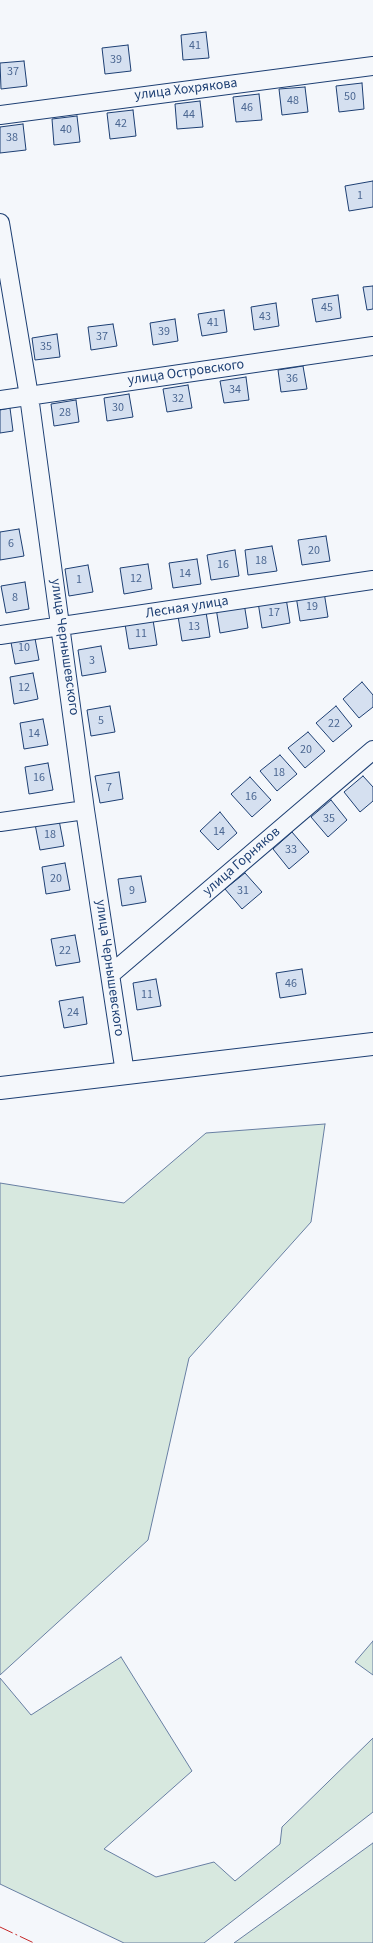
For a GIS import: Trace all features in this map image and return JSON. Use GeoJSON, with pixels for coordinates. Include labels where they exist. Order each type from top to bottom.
{"type":"FeatureCollection","features":[{"type":"Feature","properties":{"kind":"highway"},"geometry":{"type":"LineString","coordinates":[[0,1088],[373,1044]]}},
{"type":"Feature","properties":{"kind":"street","name":"улица Хохрякова"},"geometry":{"type":"LineString","coordinates":[[0,115],[373,66]]}},
{"type":"Feature","properties":{"kind":"street","name":"улица Чернышевского"},"geometry":{"type":"LineString","coordinates":[[0,222],[30,396],[62,627],[85,810],[125,1073]]}},
{"type":"Feature","properties":{"kind":"street","name":"улица Островского"},"geometry":{"type":"LineString","coordinates":[[0,400],[373,346]]}},
{"type":"Feature","properties":{"kind":"street","name":"Лесная улица"},"geometry":{"type":"LineString","coordinates":[[0,635],[373,580]]}},
{"type":"Feature","properties":{"kind":"street","name":"улица Горняков"},"geometry":{"type":"LineString","coordinates":[[111,974],[373,750]]}},
{"type":"Feature","properties":{"kind":"street"},"geometry":{"type":"LineString","coordinates":[[0,822],[85,810]]}},
{"type":"Feature","properties":{"kind":"shaded area"},"geometry":{"type":"Polygon","coordinates":[[[325,1124],[311,1222],[189,1358],[148,1540],[0,1675],[0,1183],[124,1203],[206,1133],[325,1124]]]}},
{"type":"Feature","properties":{"kind":"shaded area"},"geometry":{"type":"Polygon","coordinates":[[[373,1641],[373,1675],[355,1662],[373,1641]]]}},
{"type":"Feature","properties":{"kind":"shaded area"},"geometry":{"type":"Polygon","coordinates":[[[121,1657],[192,1771],[104,1849],[156,1877],[214,1862],[235,1881],[280,1844],[282,1827],[373,1738],[373,1812],[204,1943],[124,1943],[0,1884],[0,1678],[31,1715],[121,1657]]]}},
{"type":"Feature","properties":{"kind":"shaded area"},"geometry":{"type":"Polygon","coordinates":[[[373,1843],[373,1943],[234,1943],[373,1843]]]}},
{"type":"Feature","properties":{"kind":"building"},"geometry":{"type":"Polygon","coordinates":[[[206,32],[209,58],[183,60],[181,35],[206,32]]]}},
{"type":"Feature","properties":{"kind":"building"},"geometry":{"type":"Polygon","coordinates":[[[128,45],[131,71],[105,74],[102,48],[128,45]]]}},
{"type":"Feature","properties":{"kind":"building"},"geometry":{"type":"Polygon","coordinates":[[[24,61],[27,86],[1,89],[0,63],[24,61]]]}},
{"type":"Feature","properties":{"kind":"building"},"geometry":{"type":"Polygon","coordinates":[[[362,83],[364,109],[339,112],[336,86],[362,83]]]}},
{"type":"Feature","properties":{"kind":"building"},"geometry":{"type":"Polygon","coordinates":[[[305,87],[308,112],[282,115],[279,89],[305,87]]]}},
{"type":"Feature","properties":{"kind":"building"},"geometry":{"type":"Polygon","coordinates":[[[259,94],[262,120],[236,122],[233,97],[259,94]]]}},
{"type":"Feature","properties":{"kind":"building"},"geometry":{"type":"Polygon","coordinates":[[[200,101],[203,127],[177,129],[175,104],[200,101]]]}},
{"type":"Feature","properties":{"kind":"building"},"geometry":{"type":"Polygon","coordinates":[[[133,110],[136,136],[110,139],[107,113],[133,110]]]}},
{"type":"Feature","properties":{"kind":"building"},"geometry":{"type":"Polygon","coordinates":[[[77,116],[80,142],[54,145],[52,119],[77,116]]]}},
{"type":"Feature","properties":{"kind":"building"},"geometry":{"type":"Polygon","coordinates":[[[23,124],[26,150],[0,153],[0,127],[23,124]]]}},
{"type":"Feature","properties":{"kind":"building"},"geometry":{"type":"Polygon","coordinates":[[[373,181],[373,207],[349,211],[345,186],[373,181]]]}},
{"type":"Feature","properties":{"kind":"building"},"geometry":{"type":"Polygon","coordinates":[[[373,286],[373,309],[367,310],[363,287],[373,286]]]}},
{"type":"Feature","properties":{"kind":"building"},"geometry":{"type":"Polygon","coordinates":[[[338,295],[341,318],[316,322],[312,299],[338,295]]]}},
{"type":"Feature","properties":{"kind":"building"},"geometry":{"type":"Polygon","coordinates":[[[276,303],[279,326],[254,330],[251,307],[276,303]]]}},
{"type":"Feature","properties":{"kind":"building"},"geometry":{"type":"Polygon","coordinates":[[[224,310],[227,332],[202,336],[198,314],[224,310]]]}},
{"type":"Feature","properties":{"kind":"building"},"geometry":{"type":"Polygon","coordinates":[[[175,319],[178,341],[153,345],[150,323],[175,319]]]}},
{"type":"Feature","properties":{"kind":"building"},"geometry":{"type":"Polygon","coordinates":[[[113,324],[117,346],[91,350],[88,327],[113,324]]]}},
{"type":"Feature","properties":{"kind":"building"},"geometry":{"type":"Polygon","coordinates":[[[57,334],[60,357],[35,360],[32,338],[57,334]]]}},
{"type":"Feature","properties":{"kind":"building"},"geometry":{"type":"Polygon","coordinates":[[[303,366],[307,389],[281,392],[278,370],[303,366]]]}},
{"type":"Feature","properties":{"kind":"building"},"geometry":{"type":"Polygon","coordinates":[[[246,377],[249,400],[224,403],[220,381],[246,377]]]}},
{"type":"Feature","properties":{"kind":"building"},"geometry":{"type":"Polygon","coordinates":[[[188,385],[192,408],[167,412],[163,389],[188,385]]]}},
{"type":"Feature","properties":{"kind":"building"},"geometry":{"type":"Polygon","coordinates":[[[129,394],[133,417],[107,421],[104,398],[129,394]]]}},
{"type":"Feature","properties":{"kind":"building"},"geometry":{"type":"Polygon","coordinates":[[[76,400],[79,422],[54,426],[51,404],[76,400]]]}},
{"type":"Feature","properties":{"kind":"building"},"geometry":{"type":"Polygon","coordinates":[[[10,408],[13,431],[0,433],[0,410],[10,408]]]}},
{"type":"Feature","properties":{"kind":"building"},"geometry":{"type":"Polygon","coordinates":[[[19,529],[24,556],[0,560],[0,532],[19,529]]]}},
{"type":"Feature","properties":{"kind":"building"},"geometry":{"type":"Polygon","coordinates":[[[326,536],[330,561],[302,565],[298,540],[326,536]]]}},
{"type":"Feature","properties":{"kind":"building"},"geometry":{"type":"Polygon","coordinates":[[[272,546],[277,571],[248,575],[245,550],[272,546]]]}},
{"type":"Feature","properties":{"kind":"building"},"geometry":{"type":"Polygon","coordinates":[[[235,550],[239,576],[211,580],[207,555],[235,550]]]}},
{"type":"Feature","properties":{"kind":"building"},"geometry":{"type":"Polygon","coordinates":[[[197,559],[201,584],[173,588],[169,563],[197,559]]]}},
{"type":"Feature","properties":{"kind":"building"},"geometry":{"type":"Polygon","coordinates":[[[148,564],[152,589],[124,594],[120,568],[148,564]]]}},
{"type":"Feature","properties":{"kind":"building"},"geometry":{"type":"Polygon","coordinates":[[[88,565],[93,592],[69,596],[65,569],[88,565]]]}},
{"type":"Feature","properties":{"kind":"building"},"geometry":{"type":"Polygon","coordinates":[[[25,582],[29,609],[6,613],[1,586],[25,582]]]}},
{"type":"Feature","properties":{"kind":"building"},"geometry":{"type":"Polygon","coordinates":[[[324,592],[328,617],[300,621],[296,596],[324,592]]]}},
{"type":"Feature","properties":{"kind":"building"},"geometry":{"type":"Polygon","coordinates":[[[286,598],[290,623],[262,628],[258,602],[286,598]]]}},
{"type":"Feature","properties":{"kind":"building"},"geometry":{"type":"Polygon","coordinates":[[[244,603],[248,628],[220,633],[216,608],[244,603]]]}},
{"type":"Feature","properties":{"kind":"building"},"geometry":{"type":"Polygon","coordinates":[[[206,612],[210,637],[182,641],[178,616],[206,612]]]}},
{"type":"Feature","properties":{"kind":"building"},"geometry":{"type":"Polygon","coordinates":[[[153,620],[157,645],[129,649],[125,624],[153,620]]]}},
{"type":"Feature","properties":{"kind":"building"},"geometry":{"type":"Polygon","coordinates":[[[34,633],[39,660],[15,664],[10,637],[34,633]]]}},
{"type":"Feature","properties":{"kind":"building"},"geometry":{"type":"Polygon","coordinates":[[[101,646],[106,672],[82,676],[78,650],[101,646]]]}},
{"type":"Feature","properties":{"kind":"building"},"geometry":{"type":"Polygon","coordinates":[[[33,673],[38,699],[14,704],[10,677],[33,673]]]}},
{"type":"Feature","properties":{"kind":"building"},"geometry":{"type":"Polygon","coordinates":[[[362,682],[373,695],[373,707],[359,718],[343,699],[362,682]]]}},
{"type":"Feature","properties":{"kind":"building"},"geometry":{"type":"Polygon","coordinates":[[[110,706],[115,732],[91,736],[87,710],[110,706]]]}},
{"type":"Feature","properties":{"kind":"building"},"geometry":{"type":"Polygon","coordinates":[[[336,706],[352,726],[333,742],[316,723],[336,706]]]}},
{"type":"Feature","properties":{"kind":"building"},"geometry":{"type":"Polygon","coordinates":[[[43,719],[48,745],[24,749],[20,723],[43,719]]]}},
{"type":"Feature","properties":{"kind":"building"},"geometry":{"type":"Polygon","coordinates":[[[308,732],[325,751],[305,768],[288,748],[308,732]]]}},
{"type":"Feature","properties":{"kind":"building"},"geometry":{"type":"Polygon","coordinates":[[[280,755],[297,774],[277,791],[260,771],[280,755]]]}},
{"type":"Feature","properties":{"kind":"building"},"geometry":{"type":"Polygon","coordinates":[[[48,763],[53,790],[29,794],[25,767],[48,763]]]}},
{"type":"Feature","properties":{"kind":"building"},"geometry":{"type":"Polygon","coordinates":[[[119,772],[123,799],[100,803],[95,776],[119,772]]]}},
{"type":"Feature","properties":{"kind":"building"},"geometry":{"type":"Polygon","coordinates":[[[363,776],[373,787],[373,801],[360,812],[344,792],[363,776]]]}},
{"type":"Feature","properties":{"kind":"building"},"geometry":{"type":"Polygon","coordinates":[[[250,777],[271,800],[252,817],[231,794],[250,777]]]}},
{"type":"Feature","properties":{"kind":"building"},"geometry":{"type":"Polygon","coordinates":[[[331,800],[347,820],[328,837],[311,817],[331,800]]]}},
{"type":"Feature","properties":{"kind":"building"},"geometry":{"type":"Polygon","coordinates":[[[220,812],[237,833],[218,850],[200,831],[220,812]]]}},
{"type":"Feature","properties":{"kind":"building"},"geometry":{"type":"Polygon","coordinates":[[[59,820],[64,846],[40,850],[35,824],[59,820]]]}},
{"type":"Feature","properties":{"kind":"building"},"geometry":{"type":"Polygon","coordinates":[[[292,832],[309,852],[289,869],[273,849],[292,832]]]}},
{"type":"Feature","properties":{"kind":"building"},"geometry":{"type":"Polygon","coordinates":[[[65,863],[70,890],[46,894],[42,867],[65,863]]]}},
{"type":"Feature","properties":{"kind":"building"},"geometry":{"type":"Polygon","coordinates":[[[245,873],[262,892],[242,909],[225,889],[245,873]]]}},
{"type":"Feature","properties":{"kind":"building"},"geometry":{"type":"Polygon","coordinates":[[[141,876],[146,902],[122,906],[118,879],[141,876]]]}},
{"type":"Feature","properties":{"kind":"building"},"geometry":{"type":"Polygon","coordinates":[[[75,935],[80,962],[56,966],[51,939],[75,935]]]}},
{"type":"Feature","properties":{"kind":"building"},"geometry":{"type":"Polygon","coordinates":[[[302,969],[306,994],[280,998],[276,973],[302,969]]]}},
{"type":"Feature","properties":{"kind":"building"},"geometry":{"type":"Polygon","coordinates":[[[156,979],[161,1006],[137,1010],[133,983],[156,979]]]}},
{"type":"Feature","properties":{"kind":"building"},"geometry":{"type":"Polygon","coordinates":[[[83,997],[87,1024],[64,1028],[59,1001],[83,997]]]}},
{"type":"Feature","properties":{"kind":"power"},"geometry":{"type":"LineString","coordinates":[[0,1927],[34,1943]]}}]}
